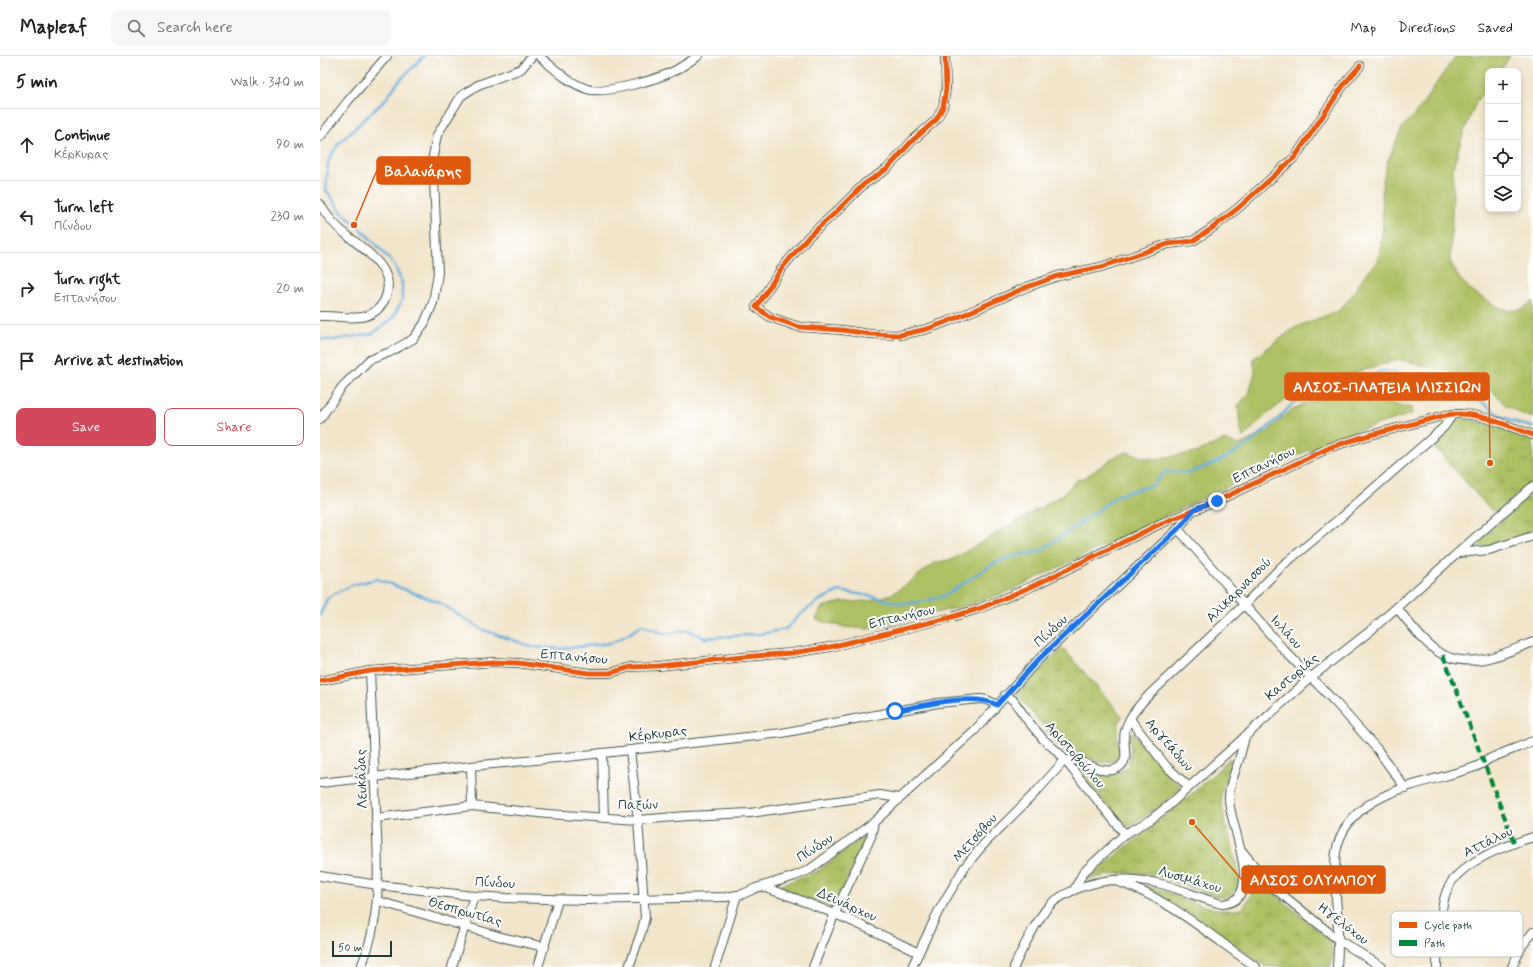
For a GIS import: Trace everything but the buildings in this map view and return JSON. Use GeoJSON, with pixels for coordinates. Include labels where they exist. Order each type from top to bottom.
{"type":"FeatureCollection","features":[{"type":"Feature","properties":{"kind":"street"},"geometry":{"type":"LineString","coordinates":[[320,137],[339,112],[387,56]]}},
{"type":"Feature","properties":{"kind":"street"},"geometry":{"type":"LineString","coordinates":[[320,419],[342,387],[369,360],[390,352],[413,339],[424,324],[432,303],[438,273],[433,156],[437,135],[461,96],[478,85],[521,69],[532,56]]}},
{"type":"Feature","properties":{"kind":"street"},"geometry":{"type":"LineString","coordinates":[[539,56],[558,74],[589,90],[612,89],[640,83],[674,72],[698,56]]}},
{"type":"Feature","properties":{"kind":"street"},"geometry":{"type":"LineString","coordinates":[[945,56],[946,89],[942,107],[936,120],[912,141],[887,169],[864,184],[809,236],[782,268],[756,307],[770,317],[799,327],[842,330],[870,334],[900,335],[927,329],[949,321],[1027,287],[1058,276],[1101,267],[1168,244],[1193,241],[1211,230],[1237,209],[1295,157],[1344,83],[1360,66]]}},
{"type":"Feature","properties":{"kind":"street"},"geometry":{"type":"LineString","coordinates":[[320,204],[334,223],[377,261],[385,272],[388,284],[387,292],[382,304],[370,315],[353,318],[320,316]]}},
{"type":"Feature","properties":{"kind":"street","name":"Επτανήσου"},"geometry":{"type":"LineString","coordinates":[[320,681],[370,671],[493,662],[518,663],[589,673],[610,673],[631,667],[658,666],[818,650],[952,617],[981,608],[1033,586],[1162,523],[1217,501],[1331,447],[1370,435],[1452,414],[1479,416],[1533,434]]}},
{"type":"Feature","properties":{"kind":"street","name":"Αλικαρνασσού"},"geometry":{"type":"LineString","coordinates":[[1064,760],[1073,759],[1104,770],[1118,768],[1126,757],[1124,734],[1130,719],[1149,694],[1245,604],[1282,566],[1340,518],[1444,427],[1452,414]]}},
{"type":"Feature","properties":{"kind":"street","name":"Καστοριάς"},"geometry":{"type":"LineString","coordinates":[[1074,890],[1087,869],[1125,834],[1157,815],[1310,678],[1397,608],[1533,486]]}},
{"type":"Feature","properties":{"kind":"street","name":"Πίνδου"},"geometry":{"type":"LineString","coordinates":[[320,876],[378,885],[474,896],[558,900],[707,898],[737,895],[795,876],[809,870],[874,822],[975,730],[1039,659],[1178,529],[1194,510]]}},
{"type":"Feature","properties":{"kind":"street","name":"Ιολάου"},"geometry":{"type":"LineString","coordinates":[[1178,529],[1310,678],[1336,703],[1377,749],[1405,788]]}},
{"type":"Feature","properties":{"kind":"street"},"geometry":{"type":"LineString","coordinates":[[1458,554],[1488,550],[1533,536]]}},
{"type":"Feature","properties":{"kind":"street"},"geometry":{"type":"LineString","coordinates":[[1397,608],[1427,644],[1443,655],[1456,659],[1472,661],[1488,658],[1533,642]]}},
{"type":"Feature","properties":{"kind":"street","name":"Λευκάδας"},"geometry":{"type":"LineString","coordinates":[[362,967],[373,930],[378,901],[375,776],[370,671]]}},
{"type":"Feature","properties":{"kind":"street","name":"Αριστοβούλου"},"geometry":{"type":"LineString","coordinates":[[1005,695],[1013,700],[1043,739],[1059,753],[1125,834]]}},
{"type":"Feature","properties":{"kind":"street","name":"Κέρκυρας"},"geometry":{"type":"LineString","coordinates":[[320,783],[782,733],[938,703],[980,699],[987,700],[997,705]]}},
{"type":"Feature","properties":{"kind":"street","name":"Αργεάδων"},"geometry":{"type":"LineString","coordinates":[[1130,719],[1166,766],[1189,786]]}},
{"type":"Feature","properties":{"kind":"street","name":"Λυσιμάχου"},"geometry":{"type":"LineString","coordinates":[[1110,880],[1129,879],[1169,886],[1222,904],[1231,903],[1238,898],[1243,889],[1244,873],[1229,801],[1230,786],[1245,736]]}},
{"type":"Feature","properties":{"kind":"street"},"geometry":{"type":"LineString","coordinates":[[1337,967],[1338,917],[1334,865],[1336,850],[1344,828],[1355,815],[1373,801],[1405,788],[1477,767],[1490,759],[1533,741]]}},
{"type":"Feature","properties":{"kind":"street"},"geometry":{"type":"LineString","coordinates":[[629,967],[645,918],[638,820],[630,750]]}},
{"type":"Feature","properties":{"kind":"street"},"geometry":{"type":"LineString","coordinates":[[602,753],[604,818]]}},
{"type":"Feature","properties":{"kind":"street","name":"Μετσόβου"},"geometry":{"type":"LineString","coordinates":[[915,966],[918,953],[938,912],[967,864],[983,845],[1037,791],[1064,760]]}},
{"type":"Feature","properties":{"kind":"street"},"geometry":{"type":"LineString","coordinates":[[471,766],[472,806]]}},
{"type":"Feature","properties":{"kind":"street","name":"Παξών"},"geometry":{"type":"LineString","coordinates":[[376,818],[472,806],[638,820],[750,813],[880,795],[899,798]]}},
{"type":"Feature","properties":{"kind":"street"},"geometry":{"type":"LineString","coordinates":[[813,967],[835,913],[871,837],[874,822]]}},
{"type":"Feature","properties":{"kind":"street","name":"Αττάλου"},"geometry":{"type":"LineString","coordinates":[[1443,911],[1446,893],[1453,880],[1461,871],[1473,862],[1514,842],[1533,837]]}},
{"type":"Feature","properties":{"kind":"street","name":"Ηγελόχου"},"geometry":{"type":"LineString","coordinates":[[1240,849],[1269,884],[1290,899],[1337,939],[1382,967]]}},
{"type":"Feature","properties":{"kind":"street"},"geometry":{"type":"LineString","coordinates":[[1110,880],[1132,887],[1166,904],[1256,967]]}},
{"type":"Feature","properties":{"kind":"street","name":"Καστοριάς"},"geometry":{"type":"LineString","coordinates":[[1014,967],[1047,909],[1059,898],[1074,890],[1096,882],[1110,880]]}},
{"type":"Feature","properties":{"kind":"street","name":"Δεινάρχου"},"geometry":{"type":"LineString","coordinates":[[762,887],[806,901],[835,913],[872,929],[918,953]]}},
{"type":"Feature","properties":{"kind":"street"},"geometry":{"type":"LineString","coordinates":[[715,967],[737,895]]}},
{"type":"Feature","properties":{"kind":"street"},"geometry":{"type":"LineString","coordinates":[[452,967],[474,896]]}},
{"type":"Feature","properties":{"kind":"street"},"geometry":{"type":"LineString","coordinates":[[538,967],[558,900]]}},
{"type":"Feature","properties":{"kind":"street","name":"Θεσπρωτίας"},"geometry":{"type":"LineString","coordinates":[[378,901],[505,938],[545,947]]}},
{"type":"Feature","properties":{"kind":"street"},"geometry":{"type":"LineString","coordinates":[[1523,945],[1533,932]]}},
{"type":"Feature","properties":{"kind":"street","name":"Αττάλου"},"geometry":{"type":"LineString","coordinates":[[1437,967],[1438,957]]}},
{"type":"Feature","properties":{"kind":"street"},"geometry":{"type":"LineString","coordinates":[[1512,967],[1517,957]]}},
{"type":"Feature","properties":{"kind":"green space"},"geometry":{"type":"Polygon","coordinates":[[[1456,56],[1510,56],[1502,68],[1485,68],[1485,89],[1477,100],[1461,140],[1453,167],[1450,261],[1459,278],[1474,293],[1496,306],[1508,311],[1522,309],[1533,301],[1533,418],[1505,405],[1484,381],[1398,359],[1368,369],[1322,381],[1296,392],[1267,414],[1243,438],[1238,405],[1249,394],[1255,371],[1253,359],[1296,327],[1340,310],[1353,294],[1365,274],[1378,262],[1383,227],[1382,185],[1388,160],[1402,128],[1420,108],[1456,56]]]}},
{"type":"Feature","properties":{"kind":"green space"},"geometry":{"type":"Polygon","coordinates":[[[1374,383],[1380,387],[1389,403],[1413,408],[1412,414],[1340,436],[1207,496],[1007,592],[964,606],[870,629],[845,627],[816,620],[822,607],[842,602],[869,601],[892,594],[909,583],[934,563],[953,559],[1062,495],[1078,479],[1084,478],[1116,456],[1128,452],[1141,457],[1153,459],[1195,453],[1224,440],[1239,445],[1267,432],[1288,413],[1303,404],[1374,383]]]}},
{"type":"Feature","properties":{"kind":"green space"},"geometry":{"type":"Polygon","coordinates":[[[1467,419],[1533,439],[1533,481],[1498,512],[1490,509],[1432,445],[1457,420],[1467,419]]]}},
{"type":"Feature","properties":{"kind":"green space"},"geometry":{"type":"Polygon","coordinates":[[[1533,492],[1533,531],[1484,547],[1476,543],[1533,492]]]}},
{"type":"Feature","properties":{"kind":"green space"},"geometry":{"type":"Polygon","coordinates":[[[1063,648],[1122,716],[1117,734],[1120,751],[1116,760],[1102,763],[1073,752],[1065,752],[1016,694],[1063,648]]]}},
{"type":"Feature","properties":{"kind":"green space"},"geometry":{"type":"Polygon","coordinates":[[[1134,733],[1181,788],[1157,809],[1127,827],[1076,769],[1076,765],[1108,777],[1128,767],[1131,748],[1128,735],[1134,733]]]}},
{"type":"Feature","properties":{"kind":"green space"},"geometry":{"type":"Polygon","coordinates":[[[1230,758],[1229,768],[1221,791],[1221,796],[1224,818],[1239,874],[1238,886],[1233,893],[1225,898],[1189,888],[1159,876],[1140,873],[1102,876],[1087,880],[1196,790],[1230,758]]]}},
{"type":"Feature","properties":{"kind":"green space"},"geometry":{"type":"Polygon","coordinates":[[[863,837],[866,838],[833,909],[776,887],[818,871],[863,837]]]}},
{"type":"Feature","properties":{"kind":"green space"},"geometry":{"type":"Polygon","coordinates":[[[1252,874],[1330,941],[1332,957],[1330,967],[1265,967],[1184,910],[1143,886],[1173,894],[1207,907],[1233,910],[1242,909],[1251,896],[1252,874]]]}},
{"type":"Feature","properties":{"kind":"waterway"},"geometry":{"type":"LineString","coordinates":[[320,339],[333,340],[372,334],[393,318],[402,300],[402,283],[395,266],[375,243],[340,210],[326,190],[328,162],[338,144],[385,100],[398,82],[424,56]]}},
{"type":"Feature","properties":{"kind":"waterway"},"geometry":{"type":"LineString","coordinates":[[320,615],[328,597],[352,585],[377,579],[438,602],[481,629],[533,647],[559,649],[611,643],[642,625],[664,634],[688,630],[705,638],[760,634],[786,629],[801,614],[820,600],[839,591],[871,596],[903,604],[926,601],[944,596],[994,563],[1014,556],[1039,552],[1118,495],[1153,485],[1165,472],[1189,473],[1222,460],[1249,444],[1279,418],[1294,402],[1365,379],[1382,371],[1442,380],[1469,393],[1501,416],[1520,424],[1533,427]]}},
{"type":"Feature","properties":{"kind":"marked path"},"geometry":{"type":"LineString","coordinates":[[1443,655],[1514,842]]}},
{"type":"Feature","properties":{"kind":"cycle path"},"geometry":{"type":"LineString","coordinates":[[945,56],[946,89],[943,107],[936,120],[912,141],[887,169],[864,184],[809,236],[782,268],[756,307],[770,317],[799,327],[842,330],[870,334],[900,335],[927,329],[949,321],[1027,287],[1058,276],[1101,267],[1168,244],[1193,241],[1237,209],[1295,157],[1345,83],[1360,66]]}},
{"type":"Feature","properties":{"kind":"cycle path"},"geometry":{"type":"LineString","coordinates":[[320,681],[370,671],[493,662],[518,663],[589,673],[610,673],[631,667],[658,666],[792,653],[830,647],[952,617],[981,608],[1033,586],[1162,523],[1217,501],[1331,447],[1363,437],[1446,415],[1457,414],[1479,416],[1490,419],[1533,435]]}},
{"type":"Feature","properties":{"kind":"place","name":"Βαλανάρης"},"geometry":{"type":"Point","coordinates":[354,225]}},
{"type":"Feature","properties":{"kind":"place","name":"ΑΛΣΟΣ-ΠΛΑΤΕΙΑ ΙΛΙΣΣΙΩΝ"},"geometry":{"type":"Point","coordinates":[1490,463]}},
{"type":"Feature","properties":{"kind":"place","name":"ΑΛΣΟΣ ΟΛΥΜΠΟΥ"},"geometry":{"type":"Point","coordinates":[1192,822]}},
{"type":"Feature","properties":{"kind":"route"},"geometry":{"type":"LineString","coordinates":[[895,711],[938,703],[972,699],[987,700],[997,705],[1039,659],[1178,529],[1194,510],[1217,501]]}}]}
